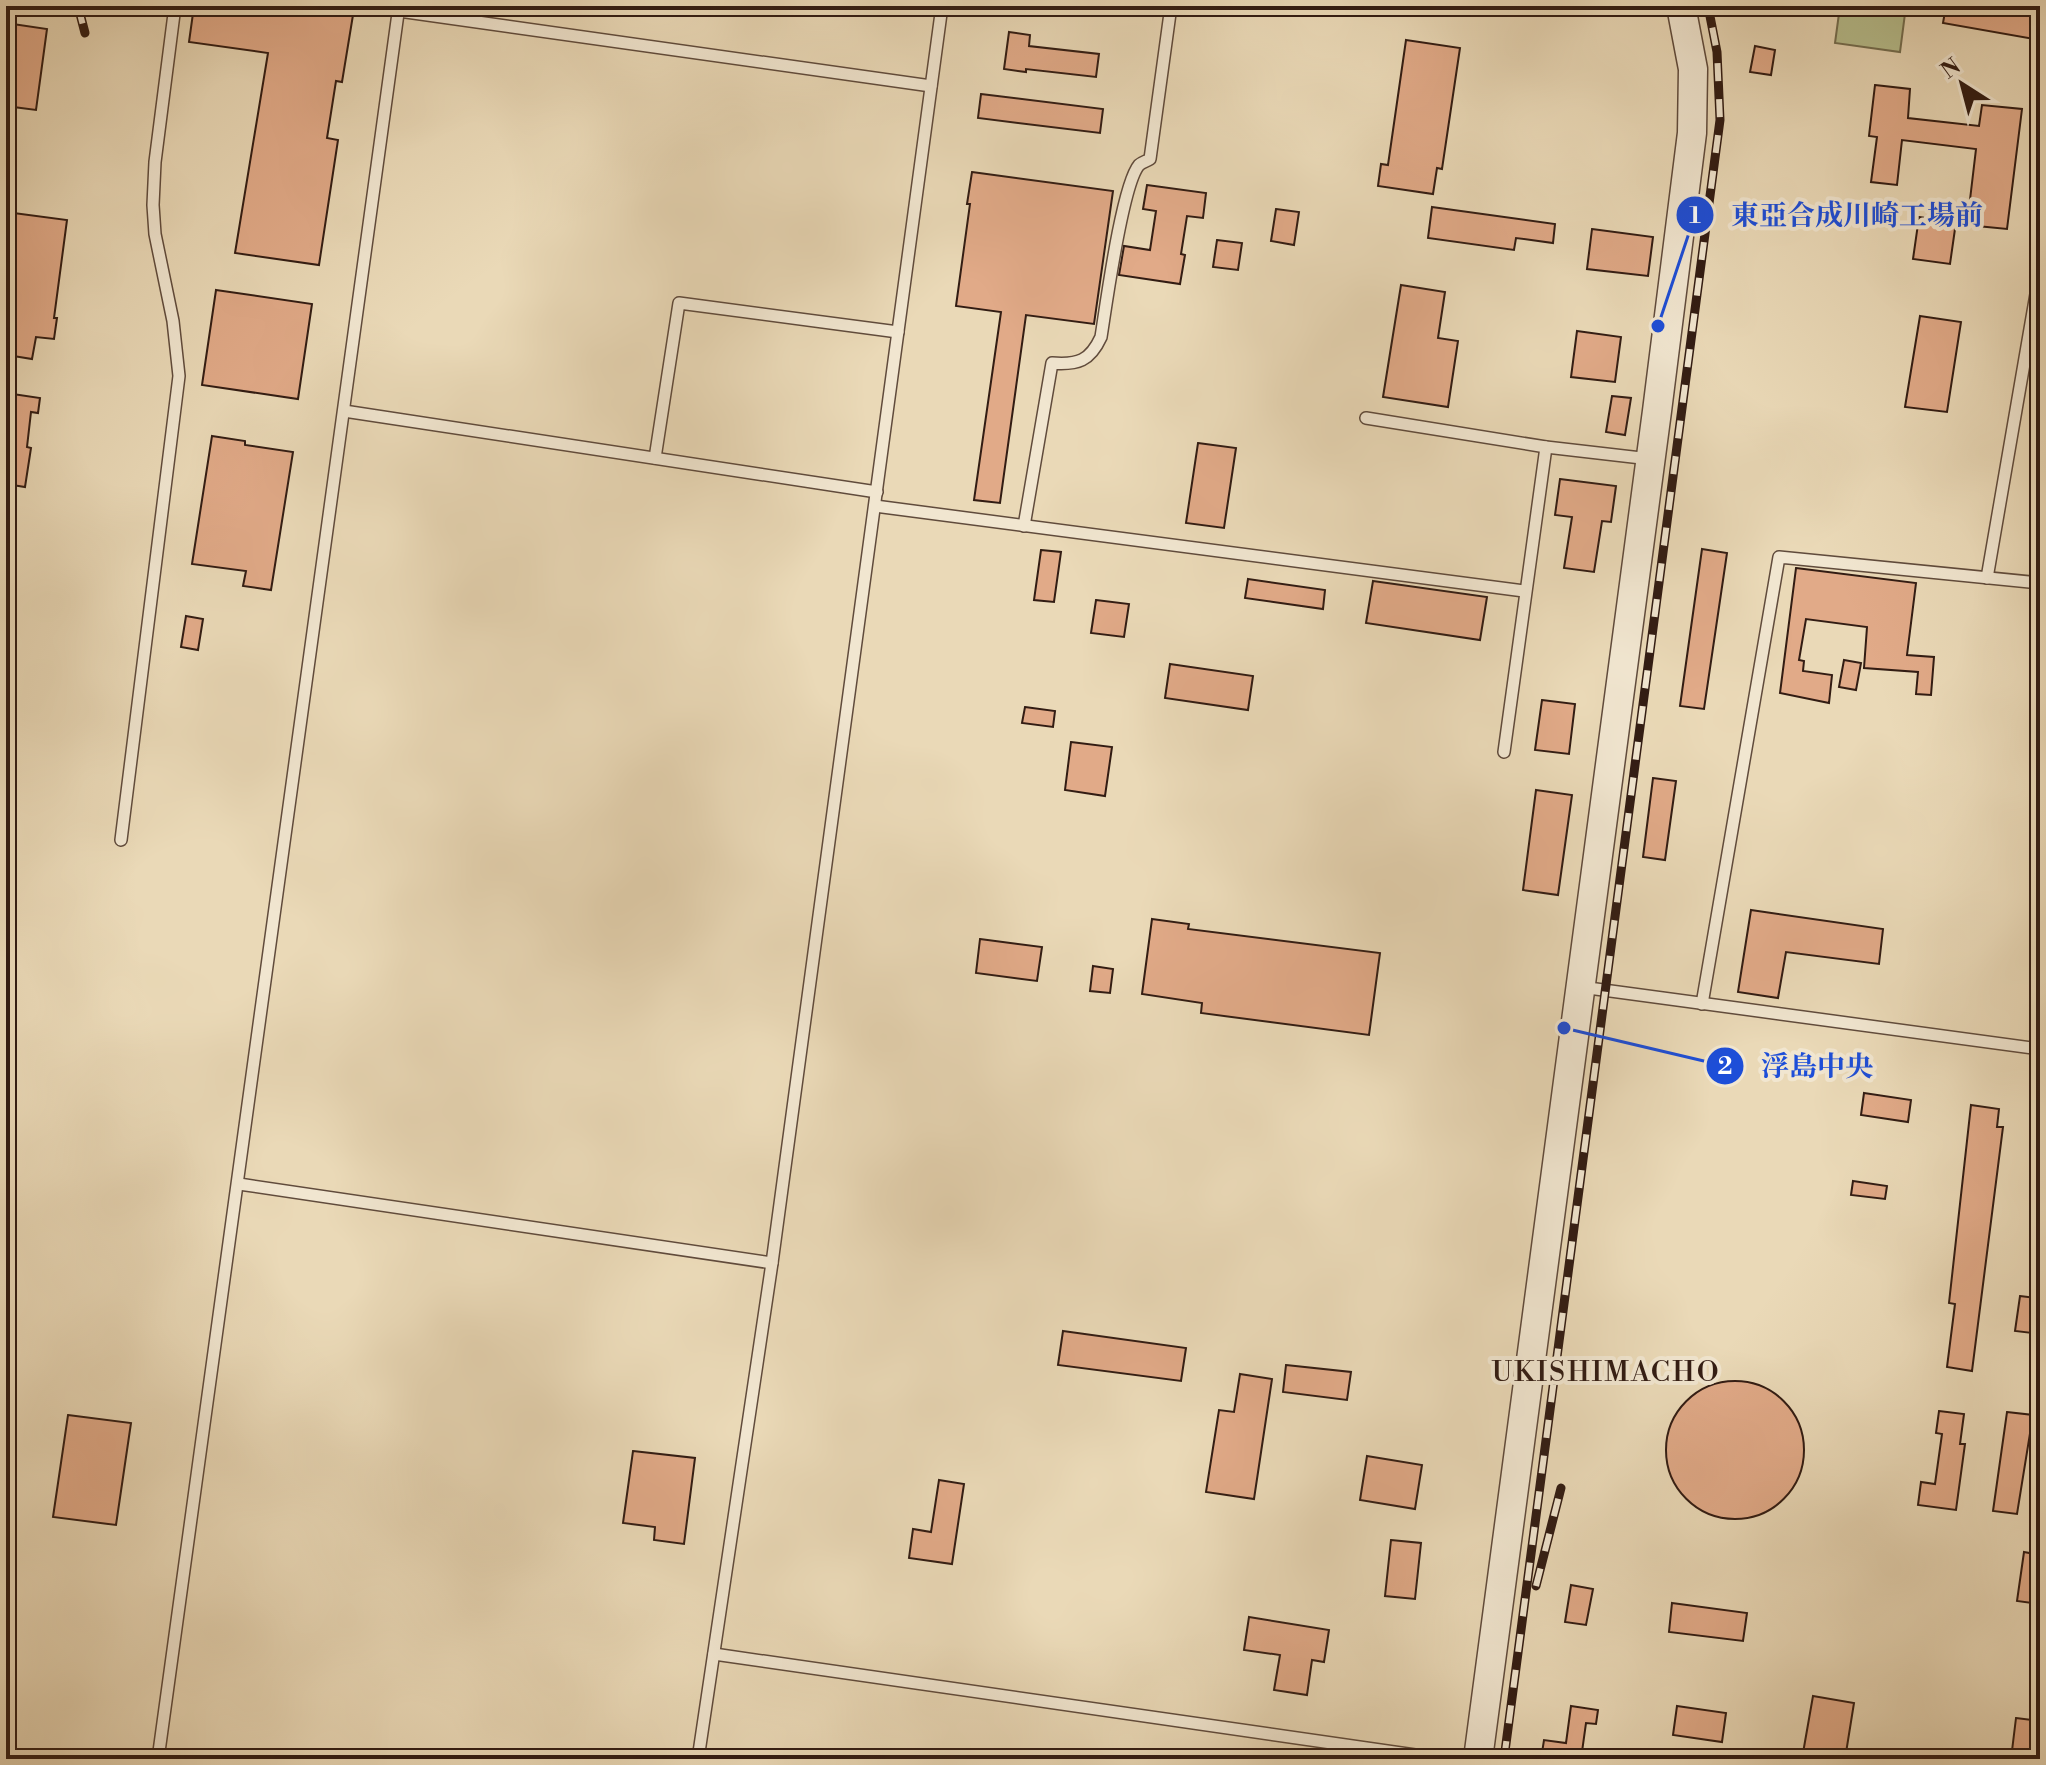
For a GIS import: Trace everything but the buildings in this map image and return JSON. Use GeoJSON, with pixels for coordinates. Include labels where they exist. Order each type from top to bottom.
{"type":"FeatureCollection","features":[{"type":"Feature","properties":{"kind":"street"},"geometry":{"type":"LineString","coordinates":[[1478,1759],[1692,133],[1693,69],[1681,6]]}},
{"type":"Feature","properties":{"kind":"lane"},"geometry":{"type":"LineString","coordinates":[[121,840],[179,376],[153,205],[155,162],[175,6]]}},
{"type":"Feature","properties":{"kind":"lane"},"geometry":{"type":"LineString","coordinates":[[698,1759],[772,1263],[942,6]]}},
{"type":"Feature","properties":{"kind":"lane"},"geometry":{"type":"LineString","coordinates":[[1024,526],[1052,363],[1071,365],[1086,360],[1095,351],[1101,337],[1131,182],[1139,166],[1150,159],[1171,6]]}},
{"type":"Feature","properties":{"kind":"lane"},"geometry":{"type":"LineString","coordinates":[[158,1759],[399,8],[931,86]]}},
{"type":"Feature","properties":{"kind":"lane"},"geometry":{"type":"LineString","coordinates":[[1987,578],[2040,271]]}},
{"type":"Feature","properties":{"kind":"lane"},"geometry":{"type":"LineString","coordinates":[[655,458],[679,303],[898,332]]}},
{"type":"Feature","properties":{"kind":"lane"},"geometry":{"type":"LineString","coordinates":[[344,411],[877,492]]}},
{"type":"Feature","properties":{"kind":"lane"},"geometry":{"type":"LineString","coordinates":[[1366,418],[1546,447],[1651,459]]}},
{"type":"Feature","properties":{"kind":"lane"},"geometry":{"type":"LineString","coordinates":[[1504,752],[1546,447]]}},
{"type":"Feature","properties":{"kind":"lane"},"geometry":{"type":"LineString","coordinates":[[875,506],[1524,591]]}},
{"type":"Feature","properties":{"kind":"lane"},"geometry":{"type":"LineString","coordinates":[[1702,1004],[1779,557],[2040,583]]}},
{"type":"Feature","properties":{"kind":"lane"},"geometry":{"type":"LineString","coordinates":[[1580,987],[2040,1049]]}},
{"type":"Feature","properties":{"kind":"lane"},"geometry":{"type":"LineString","coordinates":[[239,1184],[772,1263]]}},
{"type":"Feature","properties":{"kind":"lane"},"geometry":{"type":"LineString","coordinates":[[714,1654],[1415,1755]]}},
{"type":"Feature","properties":{"kind":"green space"},"geometry":{"type":"Polygon","coordinates":[[[1840,6],[1906,6],[1900,52],[1835,43],[1840,6]]]}},
{"type":"Feature","properties":{"kind":"railway"},"geometry":{"type":"LineString","coordinates":[[78,6],[85,33]]}},
{"type":"Feature","properties":{"kind":"railway"},"geometry":{"type":"LineString","coordinates":[[1504,1759],[1720,120],[1717,52],[1708,6]]}},
{"type":"Feature","properties":{"kind":"railway"},"geometry":{"type":"LineString","coordinates":[[1536,1586],[1561,1488]]}},
{"type":"Feature","properties":{"kind":"place","name":"東亞合成川崎工場前"},"geometry":{"type":"Point","coordinates":[1658,326]}},
{"type":"Feature","properties":{"kind":"place","name":"浮島中央"},"geometry":{"type":"Point","coordinates":[1564,1028]}},
{"type":"Feature","properties":{"kind":"district","name":"UKISHIMACHO"},"geometry":{"type":"Point","coordinates":[1606,1372]}}]}
